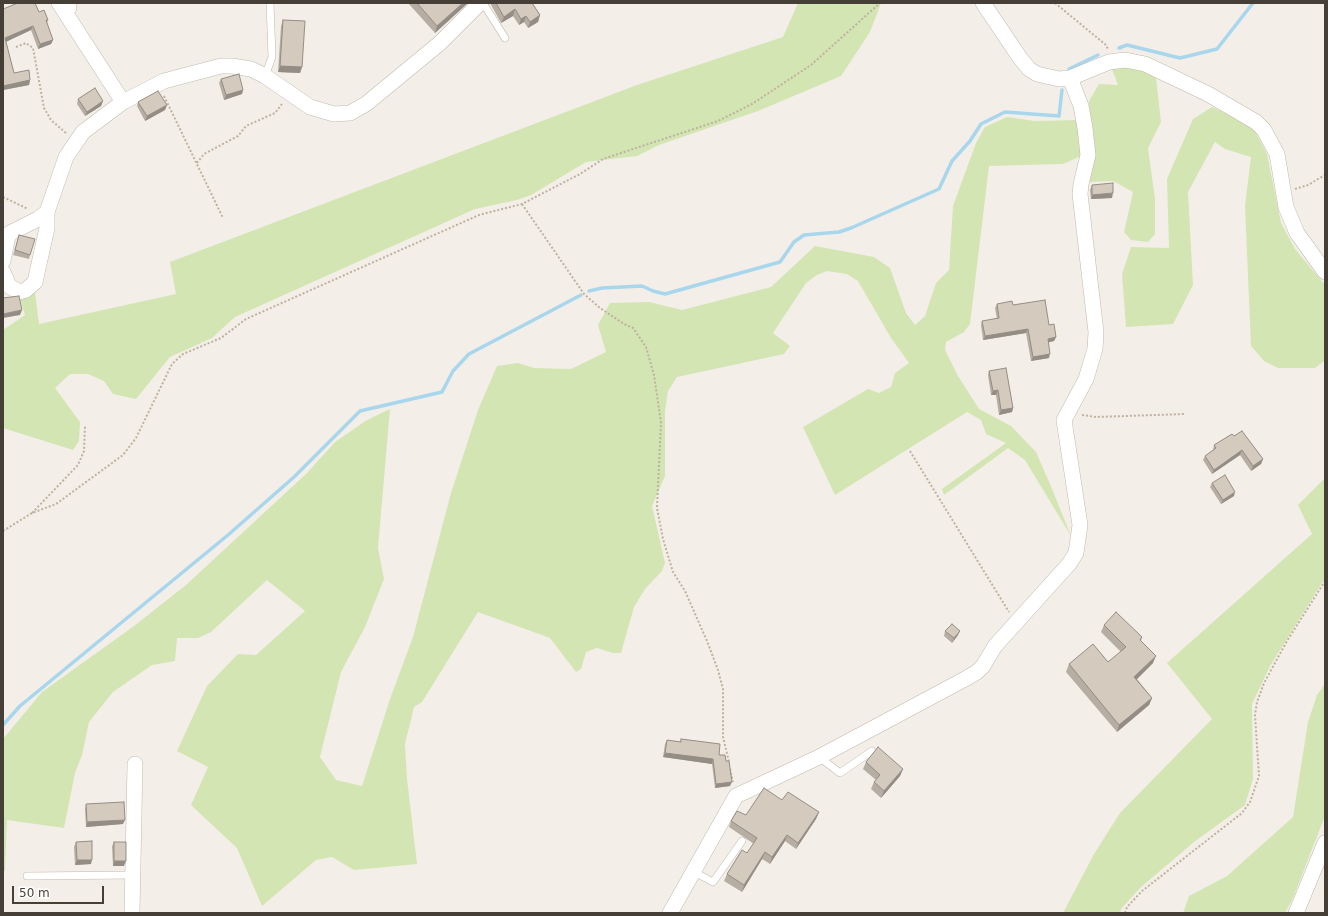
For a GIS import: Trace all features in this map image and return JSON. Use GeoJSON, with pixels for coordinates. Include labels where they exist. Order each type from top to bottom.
{"type":"FeatureCollection","features":[{"type":"Feature","properties":{"kind":"street"},"geometry":{"type":"LineString","coordinates":[[3,272],[9,286],[19,292],[26,290],[35,282],[47,228],[47,212],[66,157],[84,132],[123,102],[158,84],[221,66],[251,69],[265,76],[310,106],[334,114],[350,113],[366,104],[440,44],[481,3]]}},
{"type":"Feature","properties":{"kind":"street"},"geometry":{"type":"LineString","coordinates":[[983,3],[1029,69],[1036,74],[1059,79],[1070,78],[1109,62],[1125,60],[1145,64],[1208,94],[1256,122],[1264,130],[1277,154],[1286,207],[1297,233],[1325,272]]}},
{"type":"Feature","properties":{"kind":"street"},"geometry":{"type":"LineString","coordinates":[[66,7],[123,102]]}},
{"type":"Feature","properties":{"kind":"street"},"geometry":{"type":"LineString","coordinates":[[670,913],[736,796],[819,757],[971,676],[983,666],[995,646],[1069,564],[1076,552],[1080,525],[1064,420],[1066,413],[1074,404],[1086,379],[1095,350],[1096,332],[1080,194],[1088,156],[1082,106],[1070,78]]}},
{"type":"Feature","properties":{"kind":"street"},"geometry":{"type":"LineString","coordinates":[[3,260],[10,233],[38,219],[47,212]]}},
{"type":"Feature","properties":{"kind":"street"},"geometry":{"type":"LineString","coordinates":[[132,913],[136,764]]}},
{"type":"Feature","properties":{"kind":"street"},"geometry":{"type":"LineString","coordinates":[[1296,913],[1325,843]]}},
{"type":"Feature","properties":{"kind":"lane"},"geometry":{"type":"LineString","coordinates":[[265,76],[272,58],[270,3]]}},
{"type":"Feature","properties":{"kind":"lane"},"geometry":{"type":"LineString","coordinates":[[481,3],[505,38]]}},
{"type":"Feature","properties":{"kind":"lane"},"geometry":{"type":"LineString","coordinates":[[819,757],[840,773],[872,751]]}},
{"type":"Feature","properties":{"kind":"lane"},"geometry":{"type":"LineString","coordinates":[[694,872],[713,882],[742,841]]}},
{"type":"Feature","properties":{"kind":"lane"},"geometry":{"type":"LineString","coordinates":[[27,876],[133,875]]}},
{"type":"Feature","properties":{"kind":"path"},"geometry":{"type":"LineString","coordinates":[[3,531],[32,513],[56,504],[123,455],[136,438],[172,364],[183,354],[221,338],[246,319],[479,215],[522,204],[580,174],[603,160],[718,121],[752,104],[811,65],[880,3]]}},
{"type":"Feature","properties":{"kind":"path"},"geometry":{"type":"LineString","coordinates":[[1054,3],[1106,44],[1109,52],[1109,62]]}},
{"type":"Feature","properties":{"kind":"path"},"geometry":{"type":"LineString","coordinates":[[16,46],[26,43],[33,48],[44,108],[51,120],[78,141]]}},
{"type":"Feature","properties":{"kind":"path"},"geometry":{"type":"LineString","coordinates":[[158,84],[223,218]]}},
{"type":"Feature","properties":{"kind":"path"},"geometry":{"type":"LineString","coordinates":[[196,163],[204,154],[238,136],[246,126],[275,113],[288,91]]}},
{"type":"Feature","properties":{"kind":"path"},"geometry":{"type":"LineString","coordinates":[[1283,192],[1308,185],[1325,175]]}},
{"type":"Feature","properties":{"kind":"path"},"geometry":{"type":"LineString","coordinates":[[3,197],[27,209],[47,212]]}},
{"type":"Feature","properties":{"kind":"path"},"geometry":{"type":"LineString","coordinates":[[522,204],[584,294],[600,308],[624,324],[633,328],[646,347],[654,375],[661,423],[657,508],[663,539],[673,572],[685,590],[708,641],[718,670],[723,689],[723,737],[736,796]]}},
{"type":"Feature","properties":{"kind":"path"},"geometry":{"type":"LineString","coordinates":[[1066,413],[1096,417],[1185,414]]}},
{"type":"Feature","properties":{"kind":"path"},"geometry":{"type":"LineString","coordinates":[[32,513],[78,465],[84,451],[85,426]]}},
{"type":"Feature","properties":{"kind":"path"},"geometry":{"type":"LineString","coordinates":[[910,451],[1016,624]]}},
{"type":"Feature","properties":{"kind":"path"},"geometry":{"type":"LineString","coordinates":[[1125,913],[1127,907],[1142,892],[1242,813],[1250,802],[1259,776],[1254,715],[1257,702],[1264,683],[1287,641],[1325,581]]}},
{"type":"Feature","properties":{"kind":"green space"},"geometry":{"type":"Polygon","coordinates":[[[798,3],[881,3],[870,32],[841,76],[758,111],[659,145],[637,156],[586,162],[531,195],[517,200],[475,209],[235,317],[212,338],[170,357],[136,399],[113,394],[104,381],[88,374],[70,374],[55,388],[80,422],[79,441],[73,450],[3,428],[3,330],[25,315],[19,295],[35,292],[39,324],[176,294],[170,262],[637,85],[783,37],[798,3]]]}},
{"type":"Feature","properties":{"kind":"green space"},"geometry":{"type":"Polygon","coordinates":[[[1128,67],[1141,68],[1156,78],[1161,122],[1148,148],[1155,199],[1155,234],[1148,242],[1131,240],[1124,232],[1133,192],[1113,181],[1087,182],[1092,152],[1089,101],[1099,84],[1118,85],[1112,69],[1128,67]]]}},
{"type":"Feature","properties":{"kind":"green space"},"geometry":{"type":"Polygon","coordinates":[[[1212,107],[1238,119],[1255,131],[1267,154],[1281,223],[1295,249],[1325,285],[1325,360],[1315,368],[1278,368],[1264,361],[1251,346],[1245,206],[1251,157],[1225,149],[1215,142],[1188,192],[1193,285],[1173,324],[1126,327],[1122,274],[1131,247],[1169,248],[1167,179],[1193,119],[1212,107]]]}},
{"type":"Feature","properties":{"kind":"green space"},"geometry":{"type":"Polygon","coordinates":[[[1007,117],[1035,121],[1079,120],[1081,156],[1063,164],[989,166],[970,324],[964,332],[946,342],[945,350],[958,376],[979,409],[1011,426],[1036,452],[1071,536],[1025,460],[1008,448],[944,495],[942,489],[1006,443],[986,434],[981,420],[967,412],[835,495],[803,427],[868,389],[879,393],[891,387],[895,373],[909,363],[891,338],[858,281],[847,274],[827,271],[817,275],[806,283],[773,333],[790,346],[784,354],[677,377],[668,391],[665,411],[665,476],[652,506],[665,563],[662,571],[645,589],[634,607],[621,653],[613,653],[597,648],[586,652],[581,669],[576,672],[550,638],[478,612],[422,702],[414,707],[405,744],[407,779],[417,864],[354,870],[332,857],[316,860],[262,906],[237,848],[191,805],[208,767],[177,751],[207,686],[238,654],[256,655],[305,611],[267,580],[211,632],[198,638],[177,638],[175,661],[152,665],[113,692],[89,722],[82,755],[75,773],[64,828],[7,820],[5,871],[3,871],[3,739],[42,692],[134,626],[186,585],[307,473],[335,442],[367,420],[390,409],[378,548],[384,579],[365,627],[341,672],[320,757],[336,780],[362,786],[390,699],[413,637],[451,493],[478,410],[497,366],[518,363],[534,368],[571,369],[606,352],[598,325],[610,303],[649,302],[682,310],[771,287],[815,246],[874,257],[890,268],[906,313],[915,325],[925,316],[936,283],[949,270],[953,206],[976,143],[985,127],[1007,117]]]}},
{"type":"Feature","properties":{"kind":"green space"},"geometry":{"type":"Polygon","coordinates":[[[1325,478],[1325,578],[1270,666],[1252,704],[1253,779],[1245,805],[1194,842],[1140,888],[1121,909],[1120,913],[1063,913],[1094,854],[1120,813],[1212,719],[1167,663],[1312,534],[1298,505],[1325,478]]]}},
{"type":"Feature","properties":{"kind":"green space"},"geometry":{"type":"Polygon","coordinates":[[[1325,684],[1325,816],[1293,898],[1285,913],[1183,913],[1189,896],[1227,876],[1293,817],[1308,722],[1317,695],[1325,684]]]}},
{"type":"Feature","properties":{"kind":"building"},"geometry":{"type":"Polygon","coordinates":[[[18,3],[35,3],[39,12],[44,10],[53,40],[40,44],[33,26],[5,38],[14,73],[29,70],[30,80],[3,86],[3,9],[18,3]]]}},
{"type":"Feature","properties":{"kind":"building"},"geometry":{"type":"Polygon","coordinates":[[[417,3],[463,3],[437,26],[417,3]]]}},
{"type":"Feature","properties":{"kind":"building"},"geometry":{"type":"Polygon","coordinates":[[[496,3],[532,3],[540,15],[530,22],[526,16],[521,19],[515,9],[504,17],[496,3]]]}},
{"type":"Feature","properties":{"kind":"building"},"geometry":{"type":"Polygon","coordinates":[[[283,20],[305,21],[302,67],[280,66],[283,20]]]}},
{"type":"Feature","properties":{"kind":"building"},"geometry":{"type":"Polygon","coordinates":[[[239,74],[243,90],[226,95],[221,79],[239,74]]]}},
{"type":"Feature","properties":{"kind":"building"},"geometry":{"type":"Polygon","coordinates":[[[95,88],[103,101],[87,112],[78,99],[95,88]]]}},
{"type":"Feature","properties":{"kind":"building"},"geometry":{"type":"Polygon","coordinates":[[[158,91],[167,105],[147,116],[138,102],[158,91]]]}},
{"type":"Feature","properties":{"kind":"building"},"geometry":{"type":"Polygon","coordinates":[[[1113,183],[1113,193],[1092,195],[1092,185],[1113,183]]]}},
{"type":"Feature","properties":{"kind":"building"},"geometry":{"type":"Polygon","coordinates":[[[19,235],[35,239],[30,255],[15,250],[19,235]]]}},
{"type":"Feature","properties":{"kind":"building"},"geometry":{"type":"Polygon","coordinates":[[[19,296],[22,310],[3,314],[3,298],[19,296]]]}},
{"type":"Feature","properties":{"kind":"building"},"geometry":{"type":"Polygon","coordinates":[[[1045,300],[1049,325],[1054,324],[1056,337],[1048,339],[1050,354],[1033,357],[1028,329],[985,336],[982,321],[999,318],[997,304],[1012,301],[1013,305],[1045,300]]]}},
{"type":"Feature","properties":{"kind":"building"},"geometry":{"type":"Polygon","coordinates":[[[1006,368],[1013,408],[1001,410],[998,390],[993,391],[989,371],[1006,368]]]}},
{"type":"Feature","properties":{"kind":"building"},"geometry":{"type":"Polygon","coordinates":[[[1242,431],[1263,459],[1253,466],[1242,450],[1214,470],[1205,456],[1216,448],[1214,445],[1232,434],[1234,436],[1242,431]]]}},
{"type":"Feature","properties":{"kind":"building"},"geometry":{"type":"Polygon","coordinates":[[[1225,475],[1235,492],[1223,500],[1212,483],[1225,475]]]}},
{"type":"Feature","properties":{"kind":"building"},"geometry":{"type":"Polygon","coordinates":[[[1116,612],[1142,637],[1140,640],[1156,656],[1134,677],[1152,698],[1119,725],[1069,664],[1093,644],[1108,662],[1126,647],[1104,625],[1116,612]]]}},
{"type":"Feature","properties":{"kind":"building"},"geometry":{"type":"Polygon","coordinates":[[[952,624],[960,631],[954,638],[945,631],[952,624]]]}},
{"type":"Feature","properties":{"kind":"building"},"geometry":{"type":"Polygon","coordinates":[[[681,739],[720,744],[719,755],[725,755],[726,761],[729,761],[732,782],[716,784],[713,759],[665,753],[667,740],[681,742],[681,739]]]}},
{"type":"Feature","properties":{"kind":"building"},"geometry":{"type":"Polygon","coordinates":[[[878,747],[903,769],[884,791],[874,782],[880,775],[866,762],[878,747]]]}},
{"type":"Feature","properties":{"kind":"building"},"geometry":{"type":"Polygon","coordinates":[[[764,788],[782,800],[788,792],[819,812],[798,843],[787,835],[772,857],[765,852],[744,885],[727,874],[742,850],[747,853],[757,838],[731,821],[737,811],[746,815],[764,788]]]}},
{"type":"Feature","properties":{"kind":"building"},"geometry":{"type":"Polygon","coordinates":[[[124,802],[125,820],[87,822],[86,804],[124,802]]]}},
{"type":"Feature","properties":{"kind":"building"},"geometry":{"type":"Polygon","coordinates":[[[92,841],[92,860],[77,860],[76,842],[92,841]]]}},
{"type":"Feature","properties":{"kind":"building"},"geometry":{"type":"Polygon","coordinates":[[[114,842],[126,842],[126,861],[114,861],[114,842]]]}},
{"type":"Feature","properties":{"kind":"waterway"},"geometry":{"type":"LineString","coordinates":[[1119,48],[1127,45],[1180,58],[1217,49],[1253,3]]}},
{"type":"Feature","properties":{"kind":"waterway"},"geometry":{"type":"LineString","coordinates":[[1069,69],[1098,55]]}},
{"type":"Feature","properties":{"kind":"waterway"},"geometry":{"type":"LineString","coordinates":[[589,291],[602,288],[642,286],[665,294],[780,262],[794,242],[804,235],[839,232],[851,228],[939,189],[952,161],[970,141],[981,124],[1005,112],[1059,116],[1062,90]]}},
{"type":"Feature","properties":{"kind":"waterway"},"geometry":{"type":"LineString","coordinates":[[3,725],[20,706],[228,535],[294,477],[360,411],[442,392],[453,371],[469,354],[581,295]]}}]}
